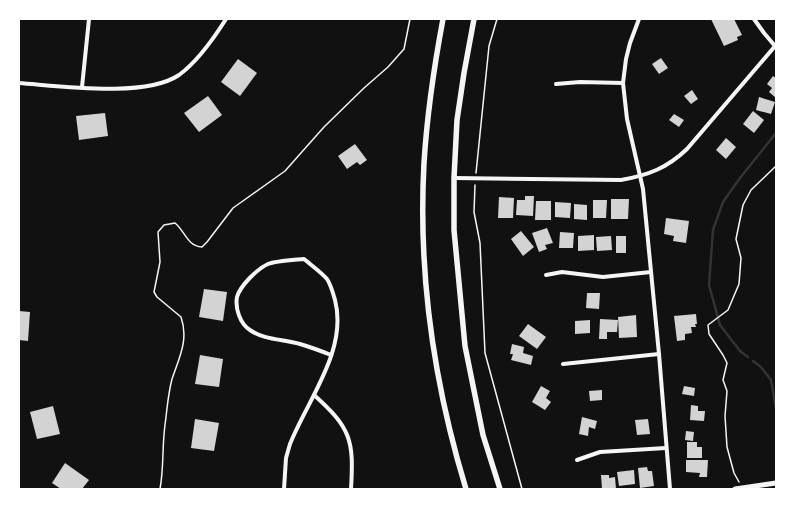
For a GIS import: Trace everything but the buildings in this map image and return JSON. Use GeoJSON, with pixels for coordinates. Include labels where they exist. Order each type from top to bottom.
{"type":"FeatureCollection","features":[{"type":"Feature","properties":{"kind":"main road"},"geometry":{"type":"LineString","coordinates":[[443,19],[428,114],[424,164],[424,247],[427,299],[436,365],[450,431],[467,489]]}},
{"type":"Feature","properties":{"kind":"main road"},"geometry":{"type":"LineString","coordinates":[[474,19],[457,120],[454,178],[454,230],[466,346],[483,435],[500,489]]}},
{"type":"Feature","properties":{"kind":"street"},"geometry":{"type":"LineString","coordinates":[[82,87],[89,19]]}},
{"type":"Feature","properties":{"kind":"street"},"geometry":{"type":"LineString","coordinates":[[19,83],[82,87],[136,88],[152,86],[179,75],[214,39],[226,19]]}},
{"type":"Feature","properties":{"kind":"street"},"geometry":{"type":"LineString","coordinates":[[639,19],[630,43],[623,83],[627,119],[644,196],[670,489]]}},
{"type":"Feature","properties":{"kind":"street"},"geometry":{"type":"LineString","coordinates":[[454,178],[621,180],[658,170],[674,161],[687,149],[776,45],[764,33],[754,19]]}},
{"type":"Feature","properties":{"kind":"street"},"geometry":{"type":"LineString","coordinates":[[556,84],[580,82],[623,83]]}},
{"type":"Feature","properties":{"kind":"street"},"geometry":{"type":"LineString","coordinates":[[284,489],[286,458],[290,444],[295,431],[314,395],[331,355],[338,321],[335,300],[327,280],[304,258],[268,264],[255,273],[237,297],[237,309],[240,320],[248,330],[261,336],[299,343],[331,355]]}},
{"type":"Feature","properties":{"kind":"street"},"geometry":{"type":"LineString","coordinates":[[546,275],[562,272],[603,277],[651,272]]}},
{"type":"Feature","properties":{"kind":"street"},"geometry":{"type":"LineString","coordinates":[[562,364],[659,354]]}},
{"type":"Feature","properties":{"kind":"street"},"geometry":{"type":"LineString","coordinates":[[314,395],[330,409],[348,436],[351,444],[352,457],[351,489]]}},
{"type":"Feature","properties":{"kind":"street"},"geometry":{"type":"LineString","coordinates":[[577,460],[600,452],[666,448]]}},
{"type":"Feature","properties":{"kind":"street"},"geometry":{"type":"LineString","coordinates":[[735,489],[776,483]]}},
{"type":"Feature","properties":{"kind":"path"},"geometry":{"type":"LineString","coordinates":[[160,489],[165,427],[172,380],[179,363],[184,330],[181,317],[157,297],[154,292],[160,262],[158,232],[164,225],[175,223],[180,227],[191,244],[197,247],[202,247],[233,208],[285,171],[324,127],[388,67],[404,49],[410,19]]}},
{"type":"Feature","properties":{"kind":"path"},"geometry":{"type":"LineString","coordinates":[[497,19],[489,46],[474,212],[480,243],[485,353],[522,489]]}},
{"type":"Feature","properties":{"kind":"path"},"geometry":{"type":"LineString","coordinates":[[741,487],[734,473],[727,447],[725,416],[727,391],[723,380],[727,363],[709,334],[708,325],[728,310],[739,284],[741,258],[736,238],[743,205],[751,190],[776,166]]}},
{"type":"Feature","properties":{"kind":"waterway"},"geometry":{"type":"LineString","coordinates":[[748,357],[740,351],[720,325],[709,285],[713,230],[723,202],[776,133]]}},
{"type":"Feature","properties":{"kind":"waterway"},"geometry":{"type":"LineString","coordinates":[[753,361],[761,367],[771,380],[776,409]]}}]}
